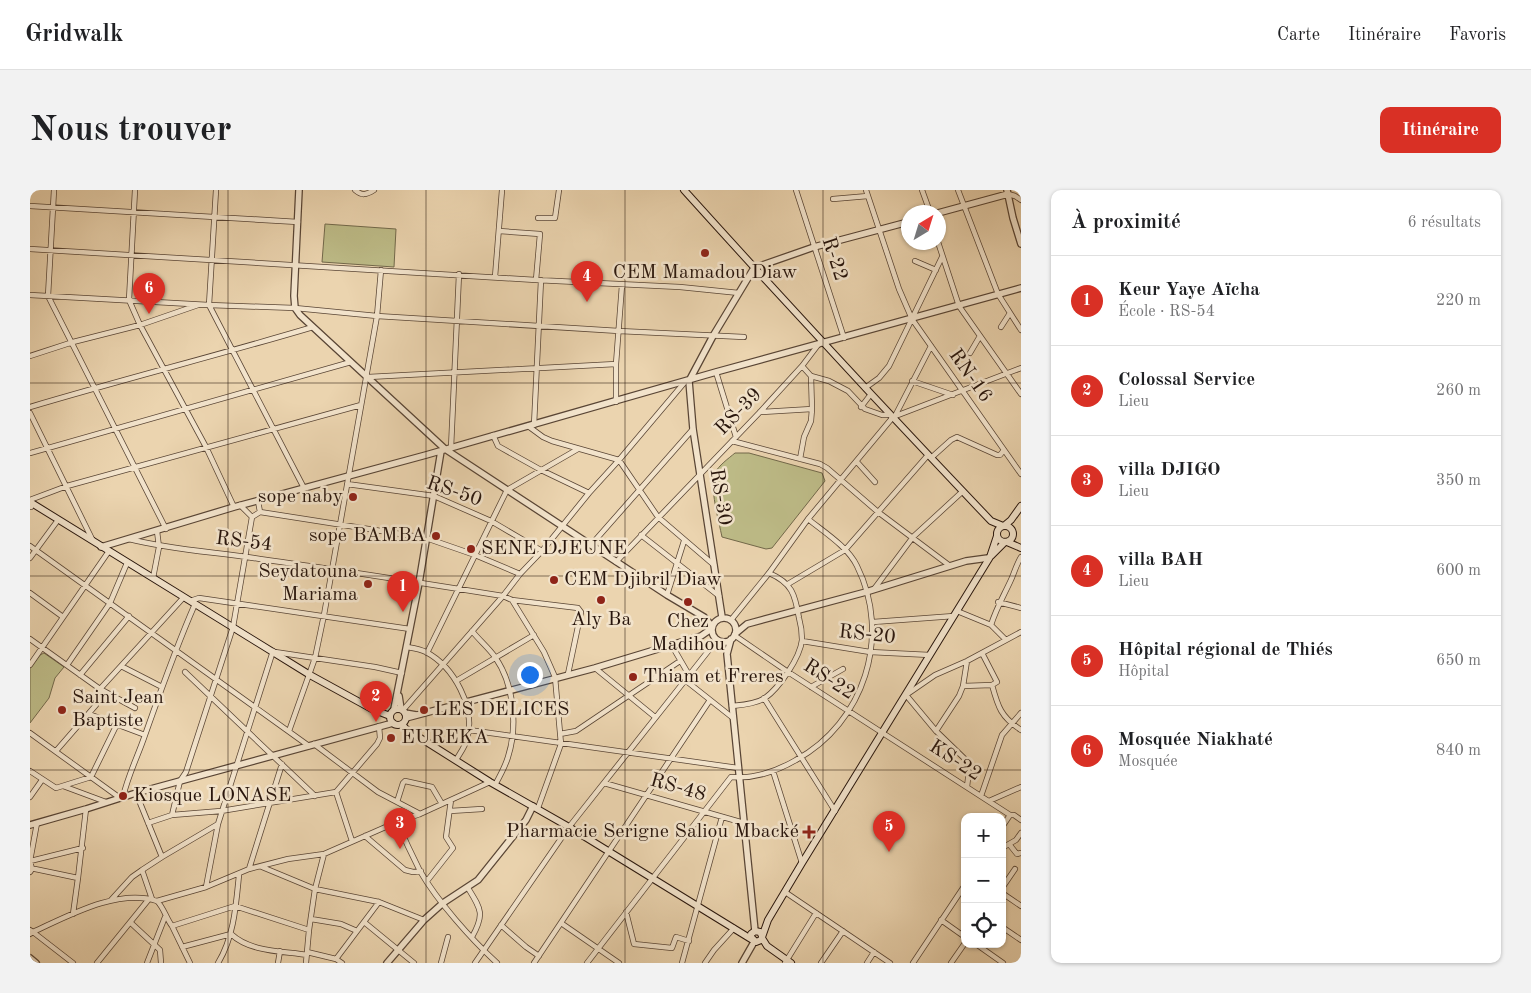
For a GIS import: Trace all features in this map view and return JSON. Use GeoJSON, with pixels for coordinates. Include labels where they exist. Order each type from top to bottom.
{"type":"FeatureCollection","features":[{"type":"Feature","properties":{"kind":"main road"},"geometry":{"type":"LineString","coordinates":[[684,190],[821,344],[893,416],[991,521],[999,539],[1021,548]]}},
{"type":"Feature","properties":{"kind":"main road"},"geometry":{"type":"LineString","coordinates":[[31,505],[274,651],[310,675],[372,709],[398,716],[414,734],[737,930],[756,936],[788,962]]}},
{"type":"Feature","properties":{"kind":"main road"},"geometry":{"type":"LineString","coordinates":[[756,936],[786,892],[989,558],[999,528],[1004,526],[1020,508]]}},
{"type":"Feature","properties":{"kind":"main road"},"geometry":{"type":"LineString","coordinates":[[989,558],[1006,542],[1011,540],[1014,522],[1020,508]]}},
{"type":"Feature","properties":{"kind":"main road"},"geometry":{"type":"LineString","coordinates":[[991,521],[1010,527],[1021,548]]}},
{"type":"Feature","properties":{"kind":"street"},"geometry":{"type":"LineString","coordinates":[[54,190],[48,296],[73,342],[166,529]]}},
{"type":"Feature","properties":{"kind":"street"},"geometry":{"type":"LineString","coordinates":[[135,190],[129,300],[140,325],[237,506],[252,517]]}},
{"type":"Feature","properties":{"kind":"street"},"geometry":{"type":"LineString","coordinates":[[216,190],[209,305],[304,488]]}},
{"type":"Feature","properties":{"kind":"street"},"geometry":{"type":"LineString","coordinates":[[299,190],[295,308],[446,449],[616,562],[704,617],[727,654]]}},
{"type":"Feature","properties":{"kind":"street"},"geometry":{"type":"LineString","coordinates":[[355,190],[360,194],[367,195],[374,190]]}},
{"type":"Feature","properties":{"kind":"street"},"geometry":{"type":"LineString","coordinates":[[495,277],[502,190]]}},
{"type":"Feature","properties":{"kind":"street"},"geometry":{"type":"LineString","coordinates":[[538,218],[555,218],[559,190]]}},
{"type":"Feature","properties":{"kind":"street","name":"R-22"},"geometry":{"type":"LineString","coordinates":[[796,190],[844,338]]}},
{"type":"Feature","properties":{"kind":"street","name":"RN-16"},"geometry":{"type":"LineString","coordinates":[[866,190],[899,289],[912,319],[1021,474]]}},
{"type":"Feature","properties":{"kind":"street"},"geometry":{"type":"LineString","coordinates":[[922,190],[927,205]]}},
{"type":"Feature","properties":{"kind":"street"},"geometry":{"type":"LineString","coordinates":[[958,190],[998,294],[1021,330]]}},
{"type":"Feature","properties":{"kind":"street"},"geometry":{"type":"LineString","coordinates":[[1007,192],[1021,244]]}},
{"type":"Feature","properties":{"kind":"street"},"geometry":{"type":"LineString","coordinates":[[946,211],[1007,192],[1021,200]]}},
{"type":"Feature","properties":{"kind":"street"},"geometry":{"type":"LineString","coordinates":[[833,199],[868,196]]}},
{"type":"Feature","properties":{"kind":"street"},"geometry":{"type":"LineString","coordinates":[[30,206],[298,222]]}},
{"type":"Feature","properties":{"kind":"street"},"geometry":{"type":"LineString","coordinates":[[78,878],[31,870],[32,824],[121,797],[380,726],[398,716],[520,574],[542,552],[589,493],[687,382],[754,268],[814,247],[901,224]]}},
{"type":"Feature","properties":{"kind":"street"},"geometry":{"type":"LineString","coordinates":[[499,231],[540,234],[538,326],[531,426]]}},
{"type":"Feature","properties":{"kind":"street"},"geometry":{"type":"LineString","coordinates":[[30,249],[680,287],[739,293]]}},
{"type":"Feature","properties":{"kind":"street"},"geometry":{"type":"LineString","coordinates":[[940,250],[959,306],[1021,394]]}},
{"type":"Feature","properties":{"kind":"street"},"geometry":{"type":"LineString","coordinates":[[865,388],[884,373],[942,257]]}},
{"type":"Feature","properties":{"kind":"street"},"geometry":{"type":"LineString","coordinates":[[915,261],[936,270]]}},
{"type":"Feature","properties":{"kind":"street"},"geometry":{"type":"LineString","coordinates":[[289,731],[310,675],[324,615],[377,316],[381,270]]}},
{"type":"Feature","properties":{"kind":"street"},"geometry":{"type":"LineString","coordinates":[[398,716],[398,694],[426,538],[446,449],[458,321],[459,274]]}},
{"type":"Feature","properties":{"kind":"street"},"geometry":{"type":"LineString","coordinates":[[616,402],[616,364],[622,285]]}},
{"type":"Feature","properties":{"kind":"street"},"geometry":{"type":"LineString","coordinates":[[101,547],[258,500],[531,426],[716,372],[1021,288]]}},
{"type":"Feature","properties":{"kind":"street"},"geometry":{"type":"LineString","coordinates":[[30,296],[295,308],[377,316],[744,337]]}},
{"type":"Feature","properties":{"kind":"street"},"geometry":{"type":"LineString","coordinates":[[30,356],[73,342],[140,325],[201,304]]}},
{"type":"Feature","properties":{"kind":"street"},"geometry":{"type":"LineString","coordinates":[[1000,327],[1010,313]]}},
{"type":"Feature","properties":{"kind":"street"},"geometry":{"type":"LineString","coordinates":[[30,408],[95,388],[233,351],[313,326]]}},
{"type":"Feature","properties":{"kind":"street"},"geometry":{"type":"LineString","coordinates":[[970,354],[980,336]]}},
{"type":"Feature","properties":{"kind":"street","name":"RS-39"},"geometry":{"type":"LineString","coordinates":[[616,562],[760,412],[821,344]]}},
{"type":"Feature","properties":{"kind":"street"},"geometry":{"type":"LineString","coordinates":[[732,620],[770,573],[808,519],[840,480],[858,462],[893,416],[931,346]]}},
{"type":"Feature","properties":{"kind":"street"},"geometry":{"type":"LineString","coordinates":[[30,453],[351,362]]}},
{"type":"Feature","properties":{"kind":"street"},"geometry":{"type":"LineString","coordinates":[[367,376],[454,374],[616,364]]}},
{"type":"Feature","properties":{"kind":"street"},"geometry":{"type":"LineString","coordinates":[[802,366],[811,376],[829,381],[848,391],[861,407],[874,414],[893,416],[963,392],[1021,368]]}},
{"type":"Feature","properties":{"kind":"street"},"geometry":{"type":"LineString","coordinates":[[716,372],[736,437]]}},
{"type":"Feature","properties":{"kind":"street"},"geometry":{"type":"LineString","coordinates":[[800,459],[804,437],[811,421],[811,376]]}},
{"type":"Feature","properties":{"kind":"street"},"geometry":{"type":"LineString","coordinates":[[912,381],[953,395]]}},
{"type":"Feature","properties":{"kind":"street","name":"RS-30"},"geometry":{"type":"LineString","coordinates":[[687,382],[719,596],[720,618]]}},
{"type":"Feature","properties":{"kind":"street"},"geometry":{"type":"LineString","coordinates":[[861,407],[871,394]]}},
{"type":"Feature","properties":{"kind":"street"},"geometry":{"type":"LineString","coordinates":[[31,505],[67,486],[361,405]]}},
{"type":"Feature","properties":{"kind":"street"},"geometry":{"type":"LineString","coordinates":[[760,412],[771,413],[812,409]]}},
{"type":"Feature","properties":{"kind":"street"},"geometry":{"type":"LineString","coordinates":[[30,413],[93,541]]}},
{"type":"Feature","properties":{"kind":"street"},"geometry":{"type":"LineString","coordinates":[[531,426],[543,437],[619,460],[658,517],[714,565]]}},
{"type":"Feature","properties":{"kind":"street"},"geometry":{"type":"LineString","coordinates":[[592,545],[693,429]]}},
{"type":"Feature","properties":{"kind":"street"},"geometry":{"type":"LineString","coordinates":[[493,435],[498,446],[541,470],[589,493]]}},
{"type":"Feature","properties":{"kind":"street"},"geometry":{"type":"LineString","coordinates":[[788,584],[845,550],[929,456],[957,436],[997,455],[1000,455],[1004,450]]}},
{"type":"Feature","properties":{"kind":"street"},"geometry":{"type":"LineString","coordinates":[[732,441],[820,464],[827,468],[878,512],[950,566]]}},
{"type":"Feature","properties":{"kind":"street"},"geometry":{"type":"LineString","coordinates":[[427,653],[506,490],[578,448]]}},
{"type":"Feature","properties":{"kind":"street"},"geometry":{"type":"LineString","coordinates":[[858,462],[875,482]]}},
{"type":"Feature","properties":{"kind":"street","name":"RS-50"},"geometry":{"type":"LineString","coordinates":[[347,484],[434,496],[491,521],[542,552]]}},
{"type":"Feature","properties":{"kind":"street"},"geometry":{"type":"LineString","coordinates":[[874,589],[913,538],[962,491]]}},
{"type":"Feature","properties":{"kind":"street"},"geometry":{"type":"LineString","coordinates":[[258,500],[260,512]]}},
{"type":"Feature","properties":{"kind":"street"},"geometry":{"type":"LineString","coordinates":[[172,815],[180,781],[186,772],[232,627],[252,517],[260,512],[426,538],[475,555],[520,574]]}},
{"type":"Feature","properties":{"kind":"street"},"geometry":{"type":"LineString","coordinates":[[587,963],[731,777],[739,778],[773,771],[810,753],[828,738],[848,711],[862,685],[870,652],[873,622],[858,567],[845,550],[808,519]]}},
{"type":"Feature","properties":{"kind":"street"},"geometry":{"type":"LineString","coordinates":[[30,558],[58,520]]}},
{"type":"Feature","properties":{"kind":"street"},"geometry":{"type":"LineString","coordinates":[[153,578],[159,546],[157,531]]}},
{"type":"Feature","properties":{"kind":"street"},"geometry":{"type":"LineString","coordinates":[[641,535],[719,596]]}},
{"type":"Feature","properties":{"kind":"street","name":"RS-54"},"geometry":{"type":"LineString","coordinates":[[126,539],[159,546],[245,556],[503,596],[512,600],[578,608],[580,610],[568,674]]}},
{"type":"Feature","properties":{"kind":"street"},"geometry":{"type":"LineString","coordinates":[[667,595],[684,541]]}},
{"type":"Feature","properties":{"kind":"street"},"geometry":{"type":"LineString","coordinates":[[30,546],[289,731],[378,792],[420,814]]}},
{"type":"Feature","properties":{"kind":"street"},"geometry":{"type":"LineString","coordinates":[[30,665],[109,552]]}},
{"type":"Feature","properties":{"kind":"street"},"geometry":{"type":"LineString","coordinates":[[991,625],[998,602],[1011,580],[1014,569],[1021,557]]}},
{"type":"Feature","properties":{"kind":"street"},"geometry":{"type":"LineString","coordinates":[[701,636],[725,642],[747,624],[866,592],[966,561],[989,558]]}},
{"type":"Feature","properties":{"kind":"street"},"geometry":{"type":"LineString","coordinates":[[67,665],[110,603],[127,564]]}},
{"type":"Feature","properties":{"kind":"street"},"geometry":{"type":"LineString","coordinates":[[732,706],[764,698],[788,672],[802,642],[793,591],[780,577],[770,573]]}},
{"type":"Feature","properties":{"kind":"street"},"geometry":{"type":"LineString","coordinates":[[30,593],[64,617]]}},
{"type":"Feature","properties":{"kind":"street"},"geometry":{"type":"LineString","coordinates":[[56,752],[96,705],[100,689],[152,633],[190,601],[199,598],[410,628]]}},
{"type":"Feature","properties":{"kind":"street"},"geometry":{"type":"LineString","coordinates":[[387,963],[424,920],[443,903],[468,888],[484,873],[536,807],[561,744],[555,677],[544,652],[512,600]]}},
{"type":"Feature","properties":{"kind":"street"},"geometry":{"type":"LineString","coordinates":[[121,797],[145,735],[190,601]]}},
{"type":"Feature","properties":{"kind":"street"},"geometry":{"type":"LineString","coordinates":[[998,602],[1021,608]]}},
{"type":"Feature","properties":{"kind":"street"},"geometry":{"type":"LineString","coordinates":[[873,622],[955,614],[991,625],[1006,640]]}},
{"type":"Feature","properties":{"kind":"street"},"geometry":{"type":"LineString","coordinates":[[80,675],[129,616]]}},
{"type":"Feature","properties":{"kind":"street"},"geometry":{"type":"LineString","coordinates":[[704,617],[720,618],[747,624]]}},
{"type":"Feature","properties":{"kind":"street"},"geometry":{"type":"LineString","coordinates":[[398,716],[418,715],[555,677],[595,668],[701,636],[712,628],[720,618]]}},
{"type":"Feature","properties":{"kind":"street"},"geometry":{"type":"LineString","coordinates":[[732,620],[736,627],[727,654],[756,936],[742,963]]}},
{"type":"Feature","properties":{"kind":"street"},"geometry":{"type":"LineString","coordinates":[[31,932],[73,914],[121,898],[153,900],[206,887],[239,875],[248,869],[288,859],[324,854],[493,783],[508,758],[512,736],[510,690],[495,657],[472,632]]}},
{"type":"Feature","properties":{"kind":"street"},"geometry":{"type":"LineString","coordinates":[[967,787],[969,770],[967,761],[936,731],[906,695],[934,675],[967,661],[1021,632]]}},
{"type":"Feature","properties":{"kind":"street"},"geometry":{"type":"LineString","coordinates":[[456,681],[534,635]]}},
{"type":"Feature","properties":{"kind":"street","name":"RS-22"},"geometry":{"type":"LineString","coordinates":[[734,636],[882,733]]}},
{"type":"Feature","properties":{"kind":"street"},"geometry":{"type":"LineString","coordinates":[[30,639],[100,689],[135,708]]}},
{"type":"Feature","properties":{"kind":"street"},"geometry":{"type":"LineString","coordinates":[[475,963],[569,827],[717,639]]}},
{"type":"Feature","properties":{"kind":"street","name":"RS-20"},"geometry":{"type":"LineString","coordinates":[[802,642],[870,652],[930,656]]}},
{"type":"Feature","properties":{"kind":"street"},"geometry":{"type":"LineString","coordinates":[[671,644],[689,675]]}},
{"type":"Feature","properties":{"kind":"street"},"geometry":{"type":"LineString","coordinates":[[407,647],[427,653],[442,665],[456,681],[466,702],[469,730],[465,744],[456,760]]}},
{"type":"Feature","properties":{"kind":"street"},"geometry":{"type":"LineString","coordinates":[[206,887],[221,811],[274,651],[402,672]]}},
{"type":"Feature","properties":{"kind":"street"},"geometry":{"type":"LineString","coordinates":[[963,686],[992,685],[998,682],[982,653]]}},
{"type":"Feature","properties":{"kind":"street"},"geometry":{"type":"LineString","coordinates":[[560,734],[576,730],[680,661]]}},
{"type":"Feature","properties":{"kind":"street"},"geometry":{"type":"LineString","coordinates":[[936,731],[959,696],[963,686],[967,661]]}},
{"type":"Feature","properties":{"kind":"street"},"geometry":{"type":"LineString","coordinates":[[121,666],[162,686]]}},
{"type":"Feature","properties":{"kind":"street"},"geometry":{"type":"LineString","coordinates":[[595,668],[655,717]]}},
{"type":"Feature","properties":{"kind":"street"},"geometry":{"type":"LineString","coordinates":[[811,687],[843,669]]}},
{"type":"Feature","properties":{"kind":"street"},"geometry":{"type":"LineString","coordinates":[[185,672],[315,796]]}},
{"type":"Feature","properties":{"kind":"street"},"geometry":{"type":"LineString","coordinates":[[686,680],[733,718]]}},
{"type":"Feature","properties":{"kind":"street"},"geometry":{"type":"LineString","coordinates":[[992,685],[1000,710],[1012,724],[1021,730]]}},
{"type":"Feature","properties":{"kind":"street"},"geometry":{"type":"LineString","coordinates":[[764,698],[835,810]]}},
{"type":"Feature","properties":{"kind":"street"},"geometry":{"type":"LineString","coordinates":[[534,963],[710,700]]}},
{"type":"Feature","properties":{"kind":"street"},"geometry":{"type":"LineString","coordinates":[[981,796],[1002,736],[1021,713]]}},
{"type":"Feature","properties":{"kind":"street"},"geometry":{"type":"LineString","coordinates":[[89,714],[145,735]]}},
{"type":"Feature","properties":{"kind":"street"},"geometry":{"type":"LineString","coordinates":[[30,771],[55,788],[91,777],[116,724]]}},
{"type":"Feature","properties":{"kind":"street"},"geometry":{"type":"LineString","coordinates":[[148,824],[172,815],[221,811],[336,792],[377,744],[380,738],[380,726]]}},
{"type":"Feature","properties":{"kind":"street"},"geometry":{"type":"LineString","coordinates":[[469,730],[738,768]]}},
{"type":"Feature","properties":{"kind":"street"},"geometry":{"type":"LineString","coordinates":[[30,733],[121,797]]}},
{"type":"Feature","properties":{"kind":"street","name":"KS-22"},"geometry":{"type":"LineString","coordinates":[[882,733],[1010,815],[1014,815],[1021,820]]}},
{"type":"Feature","properties":{"kind":"street"},"geometry":{"type":"LineString","coordinates":[[248,869],[282,764]]}},
{"type":"Feature","properties":{"kind":"street"},"geometry":{"type":"LineString","coordinates":[[773,771],[802,863]]}},
{"type":"Feature","properties":{"kind":"street"},"geometry":{"type":"LineString","coordinates":[[30,797],[42,780]]}},
{"type":"Feature","properties":{"kind":"street"},"geometry":{"type":"LineString","coordinates":[[397,802],[405,782],[432,787],[442,804]]}},
{"type":"Feature","properties":{"kind":"street","name":"RS-48"},"geometry":{"type":"LineString","coordinates":[[604,783],[744,823]]}},
{"type":"Feature","properties":{"kind":"street"},"geometry":{"type":"LineString","coordinates":[[63,786],[106,802]]}},
{"type":"Feature","properties":{"kind":"street"},"geometry":{"type":"LineString","coordinates":[[990,802],[1021,787]]}},
{"type":"Feature","properties":{"kind":"street"},"geometry":{"type":"LineString","coordinates":[[336,792],[352,841]]}},
{"type":"Feature","properties":{"kind":"street"},"geometry":{"type":"LineString","coordinates":[[136,793],[162,857]]}},
{"type":"Feature","properties":{"kind":"street"},"geometry":{"type":"LineString","coordinates":[[427,881],[452,850],[452,846],[446,841],[451,800]]}},
{"type":"Feature","properties":{"kind":"street"},"geometry":{"type":"LineString","coordinates":[[73,914],[83,848],[86,809]]}},
{"type":"Feature","properties":{"kind":"street"},"geometry":{"type":"LineString","coordinates":[[450,811],[482,810]]}},
{"type":"Feature","properties":{"kind":"street"},"geometry":{"type":"LineString","coordinates":[[1006,821],[1010,815]]}},
{"type":"Feature","properties":{"kind":"street"},"geometry":{"type":"LineString","coordinates":[[682,963],[722,817]]}},
{"type":"Feature","properties":{"kind":"street"},"geometry":{"type":"LineString","coordinates":[[397,822],[427,881],[472,937],[497,963]]}},
{"type":"Feature","properties":{"kind":"street"},"geometry":{"type":"LineString","coordinates":[[110,901],[132,876],[218,824]]}},
{"type":"Feature","properties":{"kind":"street"},"geometry":{"type":"LineString","coordinates":[[1006,846],[1016,840],[1021,833]]}},
{"type":"Feature","properties":{"kind":"street"},"geometry":{"type":"LineString","coordinates":[[365,836],[405,870],[421,871]]}},
{"type":"Feature","properties":{"kind":"street"},"geometry":{"type":"LineString","coordinates":[[1009,844],[1017,854],[1021,852]]}},
{"type":"Feature","properties":{"kind":"street"},"geometry":{"type":"LineString","coordinates":[[30,861],[83,848]]}},
{"type":"Feature","properties":{"kind":"street"},"geometry":{"type":"LineString","coordinates":[[306,963],[315,890],[324,854]]}},
{"type":"Feature","properties":{"kind":"street"},"geometry":{"type":"LineString","coordinates":[[262,866],[315,890],[379,902],[424,920]]}},
{"type":"Feature","properties":{"kind":"street"},"geometry":{"type":"LineString","coordinates":[[1006,882],[1015,869]]}},
{"type":"Feature","properties":{"kind":"street"},"geometry":{"type":"LineString","coordinates":[[142,870],[153,900],[162,908],[190,963]]}},
{"type":"Feature","properties":{"kind":"street"},"geometry":{"type":"LineString","coordinates":[[218,963],[226,949],[230,934],[239,875]]}},
{"type":"Feature","properties":{"kind":"street"},"geometry":{"type":"LineString","coordinates":[[468,888],[481,912],[480,921],[472,937]]}},
{"type":"Feature","properties":{"kind":"street"},"geometry":{"type":"LineString","coordinates":[[913,963],[961,891]]}},
{"type":"Feature","properties":{"kind":"street"},"geometry":{"type":"LineString","coordinates":[[786,892],[890,963]]}},
{"type":"Feature","properties":{"kind":"street"},"geometry":{"type":"LineString","coordinates":[[1006,896],[1021,906]]}},
{"type":"Feature","properties":{"kind":"street"},"geometry":{"type":"LineString","coordinates":[[97,963],[153,900]]}},
{"type":"Feature","properties":{"kind":"street"},"geometry":{"type":"LineString","coordinates":[[336,958],[379,902]]}},
{"type":"Feature","properties":{"kind":"street"},"geometry":{"type":"LineString","coordinates":[[172,926],[235,906],[310,930]]}},
{"type":"Feature","properties":{"kind":"street"},"geometry":{"type":"LineString","coordinates":[[626,912],[634,944],[672,948],[676,937],[689,941]]}},
{"type":"Feature","properties":{"kind":"street"},"geometry":{"type":"LineString","coordinates":[[788,962],[816,913]]}},
{"type":"Feature","properties":{"kind":"street"},"geometry":{"type":"LineString","coordinates":[[147,963],[165,917]]}},
{"type":"Feature","properties":{"kind":"street"},"geometry":{"type":"LineString","coordinates":[[311,919],[341,924],[358,931]]}},
{"type":"Feature","properties":{"kind":"street"},"geometry":{"type":"LineString","coordinates":[[941,920],[961,934]]}},
{"type":"Feature","properties":{"kind":"street"},"geometry":{"type":"LineString","coordinates":[[364,922],[417,963]]}},
{"type":"Feature","properties":{"kind":"street"},"geometry":{"type":"LineString","coordinates":[[131,923],[161,951],[160,963]]}},
{"type":"Feature","properties":{"kind":"street"},"geometry":{"type":"LineString","coordinates":[[561,923],[619,963]]}},
{"type":"Feature","properties":{"kind":"street"},"geometry":{"type":"LineString","coordinates":[[502,925],[538,956]]}},
{"type":"Feature","properties":{"kind":"street"},"geometry":{"type":"LineString","coordinates":[[705,963],[714,950],[737,930]]}},
{"type":"Feature","properties":{"kind":"street"},"geometry":{"type":"LineString","coordinates":[[1006,930],[1021,940]]}},
{"type":"Feature","properties":{"kind":"street"},"geometry":{"type":"LineString","coordinates":[[821,963],[843,931]]}},
{"type":"Feature","properties":{"kind":"street"},"geometry":{"type":"LineString","coordinates":[[31,932],[74,963]]}},
{"type":"Feature","properties":{"kind":"street"},"geometry":{"type":"LineString","coordinates":[[182,947],[230,934]]}},
{"type":"Feature","properties":{"kind":"street"},"geometry":{"type":"LineString","coordinates":[[230,934],[239,941],[253,946],[270,950],[336,958],[342,963]]}},
{"type":"Feature","properties":{"kind":"street"},"geometry":{"type":"LineString","coordinates":[[441,963],[448,937]]}},
{"type":"Feature","properties":{"kind":"street"},"geometry":{"type":"LineString","coordinates":[[951,963],[962,948]]}},
{"type":"Feature","properties":{"kind":"street"},"geometry":{"type":"LineString","coordinates":[[982,948],[1003,963]]}},
{"type":"Feature","properties":{"kind":"street"},"geometry":{"type":"LineString","coordinates":[[278,963],[280,951]]}},
{"type":"Feature","properties":{"kind":"street"},"geometry":{"type":"LineString","coordinates":[[867,963],[874,952]]}},
{"type":"Feature","properties":{"kind":"street"},"geometry":{"type":"LineString","coordinates":[[990,963],[994,957]]}},
{"type":"Feature","properties":{"kind":"street"},"geometry":{"type":"LineString","coordinates":[[30,958],[36,963]]}},
{"type":"Feature","properties":{"kind":"shaded area"},"geometry":{"type":"Polygon","coordinates":[[[325,224],[396,229],[394,267],[322,262],[325,224]]]}},
{"type":"Feature","properties":{"kind":"shaded area"},"geometry":{"type":"Polygon","coordinates":[[[735,453],[749,453],[822,473],[825,481],[772,548],[766,549],[722,537],[715,504],[713,479],[715,473],[724,462],[735,453]]]}},
{"type":"Feature","properties":{"kind":"shaded area"},"geometry":{"type":"Polygon","coordinates":[[[44,653],[64,667],[55,678],[49,698],[30,723],[30,668],[40,655],[44,653]]]}},
{"type":"Feature","properties":{"kind":"place","name":"CEM Mamadou Diaw"},"geometry":{"type":"Point","coordinates":[705,253]}},
{"type":"Feature","properties":{"kind":"place","name":"villa BAH"},"geometry":{"type":"Point","coordinates":[587,302]}},
{"type":"Feature","properties":{"kind":"place","name":"Mosquée Niakhaté"},"geometry":{"type":"Point","coordinates":[149,314]}},
{"type":"Feature","properties":{"kind":"place","name":"sope naby"},"geometry":{"type":"Point","coordinates":[353,497]}},
{"type":"Feature","properties":{"kind":"place","name":"sope BAMBA"},"geometry":{"type":"Point","coordinates":[436,536]}},
{"type":"Feature","properties":{"kind":"place","name":"SENE DJEUNE"},"geometry":{"type":"Point","coordinates":[471,549]}},
{"type":"Feature","properties":{"kind":"place","name":"CEM Djibril Diaw"},"geometry":{"type":"Point","coordinates":[554,580]}},
{"type":"Feature","properties":{"kind":"place","name":"Seydatouna Mariama"},"geometry":{"type":"Point","coordinates":[368,584]}},
{"type":"Feature","properties":{"kind":"place","name":"Aly Ba"},"geometry":{"type":"Point","coordinates":[601,600]}},
{"type":"Feature","properties":{"kind":"place","name":"Chez Madihou"},"geometry":{"type":"Point","coordinates":[688,602]}},
{"type":"Feature","properties":{"kind":"place","name":"Keur Yaye Aïcha"},"geometry":{"type":"Point","coordinates":[403,612]}},
{"type":"Feature","properties":{"kind":"place","name":"Thiam et Freres"},"geometry":{"type":"Point","coordinates":[633,677]}},
{"type":"Feature","properties":{"kind":"place","name":"Saint Jean Baptiste"},"geometry":{"type":"Point","coordinates":[62,710]}},
{"type":"Feature","properties":{"kind":"place","name":"LES DELICES"},"geometry":{"type":"Point","coordinates":[424,710]}},
{"type":"Feature","properties":{"kind":"place","name":"Colossal Service"},"geometry":{"type":"Point","coordinates":[376,722]}},
{"type":"Feature","properties":{"kind":"place","name":"EUREKA"},"geometry":{"type":"Point","coordinates":[391,738]}},
{"type":"Feature","properties":{"kind":"place","name":"Kiosque LONASE"},"geometry":{"type":"Point","coordinates":[123,796]}},
{"type":"Feature","properties":{"kind":"place","name":"Pharmacie Serigne Saliou Mbacké"},"geometry":{"type":"Point","coordinates":[809,832]}},
{"type":"Feature","properties":{"kind":"place","name":"villa DJIGO"},"geometry":{"type":"Point","coordinates":[400,849]}},
{"type":"Feature","properties":{"kind":"place","name":"Hôpital régional de Thiés"},"geometry":{"type":"Point","coordinates":[889,852]}}]}
